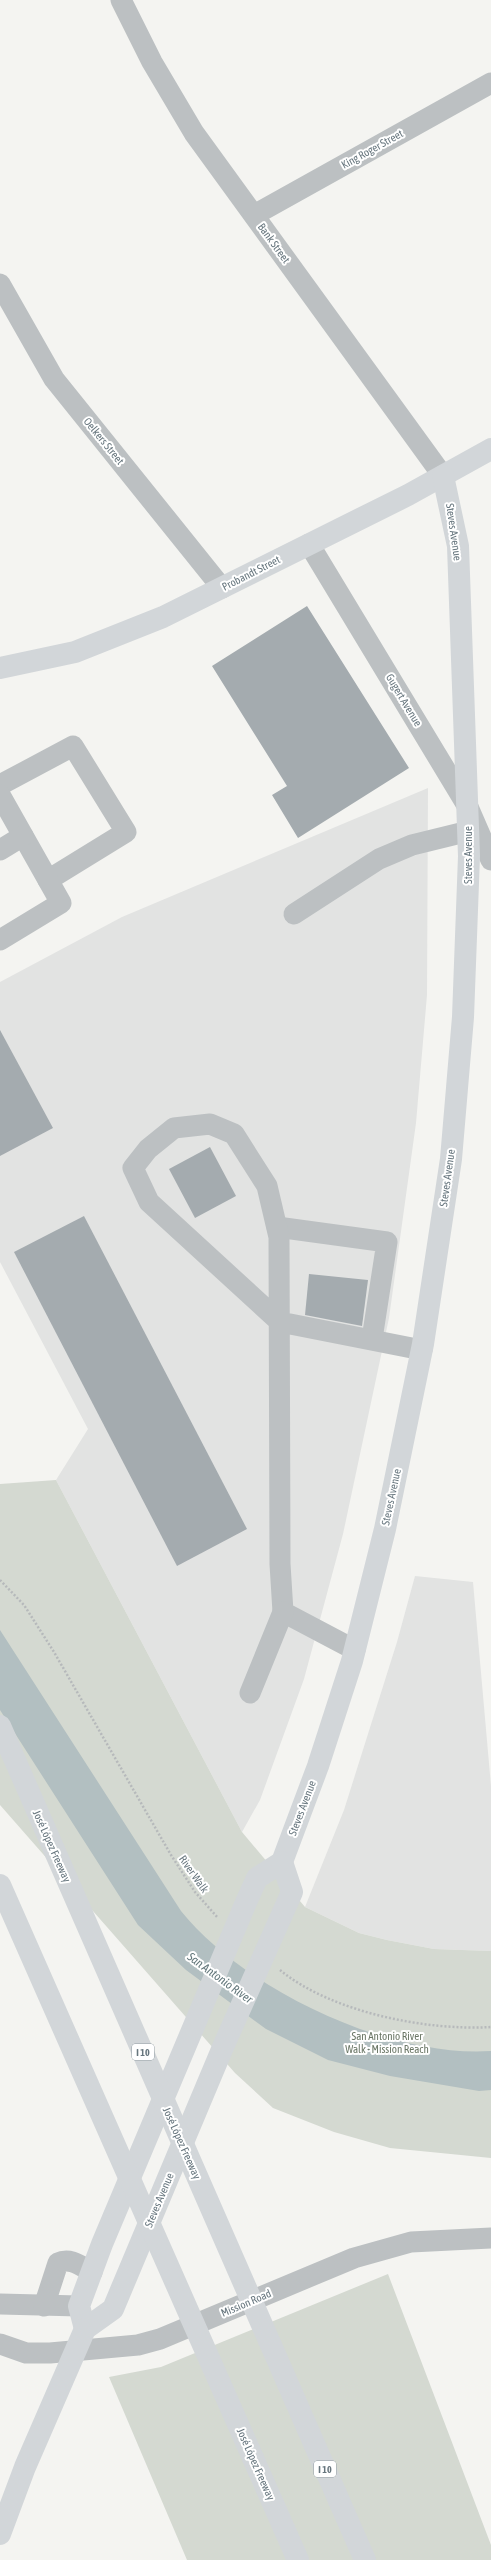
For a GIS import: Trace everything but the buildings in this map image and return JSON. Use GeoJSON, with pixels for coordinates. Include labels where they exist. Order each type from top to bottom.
{"type":"FeatureCollection","features":[{"type":"Feature","properties":{"kind":"main road","name":"Probandt Street"},"geometry":{"type":"LineString","coordinates":[[0,668],[75,652],[163,617],[443,476],[491,449]]}},
{"type":"Feature","properties":{"kind":"main road","name":"Steves Avenue"},"geometry":{"type":"LineString","coordinates":[[85,2329],[113,2309],[223,2047],[292,1892],[282,1862],[318,1766],[355,1650],[385,1529],[422,1350],[450,1158],[463,1001],[468,914],[469,831],[458,546],[453,515],[443,476]]}},
{"type":"Feature","properties":{"kind":"main road","name":"José López Freeway"},"geometry":{"type":"LineString","coordinates":[[0,1726],[365,2560]]}},
{"type":"Feature","properties":{"kind":"main road"},"geometry":{"type":"LineString","coordinates":[[0,2534],[25,2467],[85,2329],[79,2306],[102,2244],[257,1878],[282,1862]]}},
{"type":"Feature","properties":{"kind":"main road","name":"José López Freeway"},"geometry":{"type":"LineString","coordinates":[[0,1885],[298,2560]]}},
{"type":"Feature","properties":{"kind":"street","name":"Bank Street"},"geometry":{"type":"LineString","coordinates":[[121,0],[152,62],[194,133],[443,476]]}},
{"type":"Feature","properties":{"kind":"street","name":"King Roger Street"},"geometry":{"type":"LineString","coordinates":[[254,215],[491,83]]}},
{"type":"Feature","properties":{"kind":"street","name":"Oelkers Street"},"geometry":{"type":"LineString","coordinates":[[0,284],[54,379],[222,588]]}},
{"type":"Feature","properties":{"kind":"street","name":"Gugert Avenue"},"geometry":{"type":"LineString","coordinates":[[309,544],[468,807],[491,860]]}},
{"type":"Feature","properties":{"kind":"street"},"geometry":{"type":"LineString","coordinates":[[0,785],[72,746],[126,832],[48,880]]}},
{"type":"Feature","properties":{"kind":"street"},"geometry":{"type":"LineString","coordinates":[[0,795],[61,903],[0,940]]}},
{"type":"Feature","properties":{"kind":"street"},"geometry":{"type":"LineString","coordinates":[[294,914],[380,859],[412,845],[469,831]]}},
{"type":"Feature","properties":{"kind":"street"},"geometry":{"type":"LineString","coordinates":[[0,850],[23,836]]}},
{"type":"Feature","properties":{"kind":"street"},"geometry":{"type":"LineString","coordinates":[[250,1693],[283,1612],[280,1564],[280,1322],[279,1237],[277,1228],[267,1186],[234,1134],[210,1124],[174,1128],[148,1149],[133,1168],[149,1202],[280,1322],[422,1350]]}},
{"type":"Feature","properties":{"kind":"street"},"geometry":{"type":"LineString","coordinates":[[277,1228],[387,1242],[372,1339]]}},
{"type":"Feature","properties":{"kind":"street"},"geometry":{"type":"LineString","coordinates":[[283,1612],[355,1650]]}},
{"type":"Feature","properties":{"kind":"street","name":"Mission Road"},"geometry":{"type":"LineString","coordinates":[[0,2344],[26,2353],[76,2351],[138,2345],[160,2339],[354,2258],[383,2248],[411,2242],[491,2238]]}},
{"type":"Feature","properties":{"kind":"street"},"geometry":{"type":"LineString","coordinates":[[44,2306],[58,2263],[64,2260],[71,2261],[92,2272]]}},
{"type":"Feature","properties":{"kind":"street"},"geometry":{"type":"LineString","coordinates":[[0,2304],[79,2306]]}},
{"type":"Feature","properties":{"kind":"path","name":"River Walk"},"geometry":{"type":"LineString","coordinates":[[0,1580],[24,1605],[54,1652],[134,1792],[187,1880],[195,1892],[222,1921]]}},
{"type":"Feature","properties":{"kind":"path"},"geometry":{"type":"LineString","coordinates":[[279,1968],[322,1996],[352,2009],[380,2016],[436,2025],[491,2027]]}},
{"type":"Feature","properties":{"kind":"shaded area"},"geometry":{"type":"Polygon","coordinates":[[[428,788],[427,995],[416,1123],[389,1318],[343,1534],[304,1679],[260,1800],[242,1832],[56,1480],[88,1429],[0,1262],[0,982],[122,917],[428,788]]]}},
{"type":"Feature","properties":{"kind":"shaded area"},"geometry":{"type":"Polygon","coordinates":[[[415,1576],[473,1582],[491,1786],[491,1951],[434,1949],[387,1940],[359,1933],[305,1907],[344,1810],[397,1642],[415,1576]]]}},
{"type":"Feature","properties":{"kind":"green space","name":"San Antonio River Walk - Mission Reach"},"geometry":{"type":"Polygon","coordinates":[[[56,1480],[242,1832],[305,1907],[359,1933],[387,1940],[434,1949],[491,1951],[491,2158],[390,2148],[334,2132],[273,2108],[235,2073],[0,1805],[0,1484],[56,1480]]]}},
{"type":"Feature","properties":{"kind":"green space"},"geometry":{"type":"Polygon","coordinates":[[[388,2274],[491,2545],[491,2560],[187,2560],[109,2377],[161,2367],[388,2274]]]}},
{"type":"Feature","properties":{"kind":"water","name":"San Antonio River"},"geometry":{"type":"Polygon","coordinates":[[[0,1630],[181,1911],[209,1940],[242,1967],[280,1992],[322,2013],[365,2031],[409,2043],[451,2050],[491,2051],[491,2090],[479,2091],[390,2076],[328,2060],[266,2029],[186,1970],[138,1925],[0,1710],[0,1630]]]}}]}
